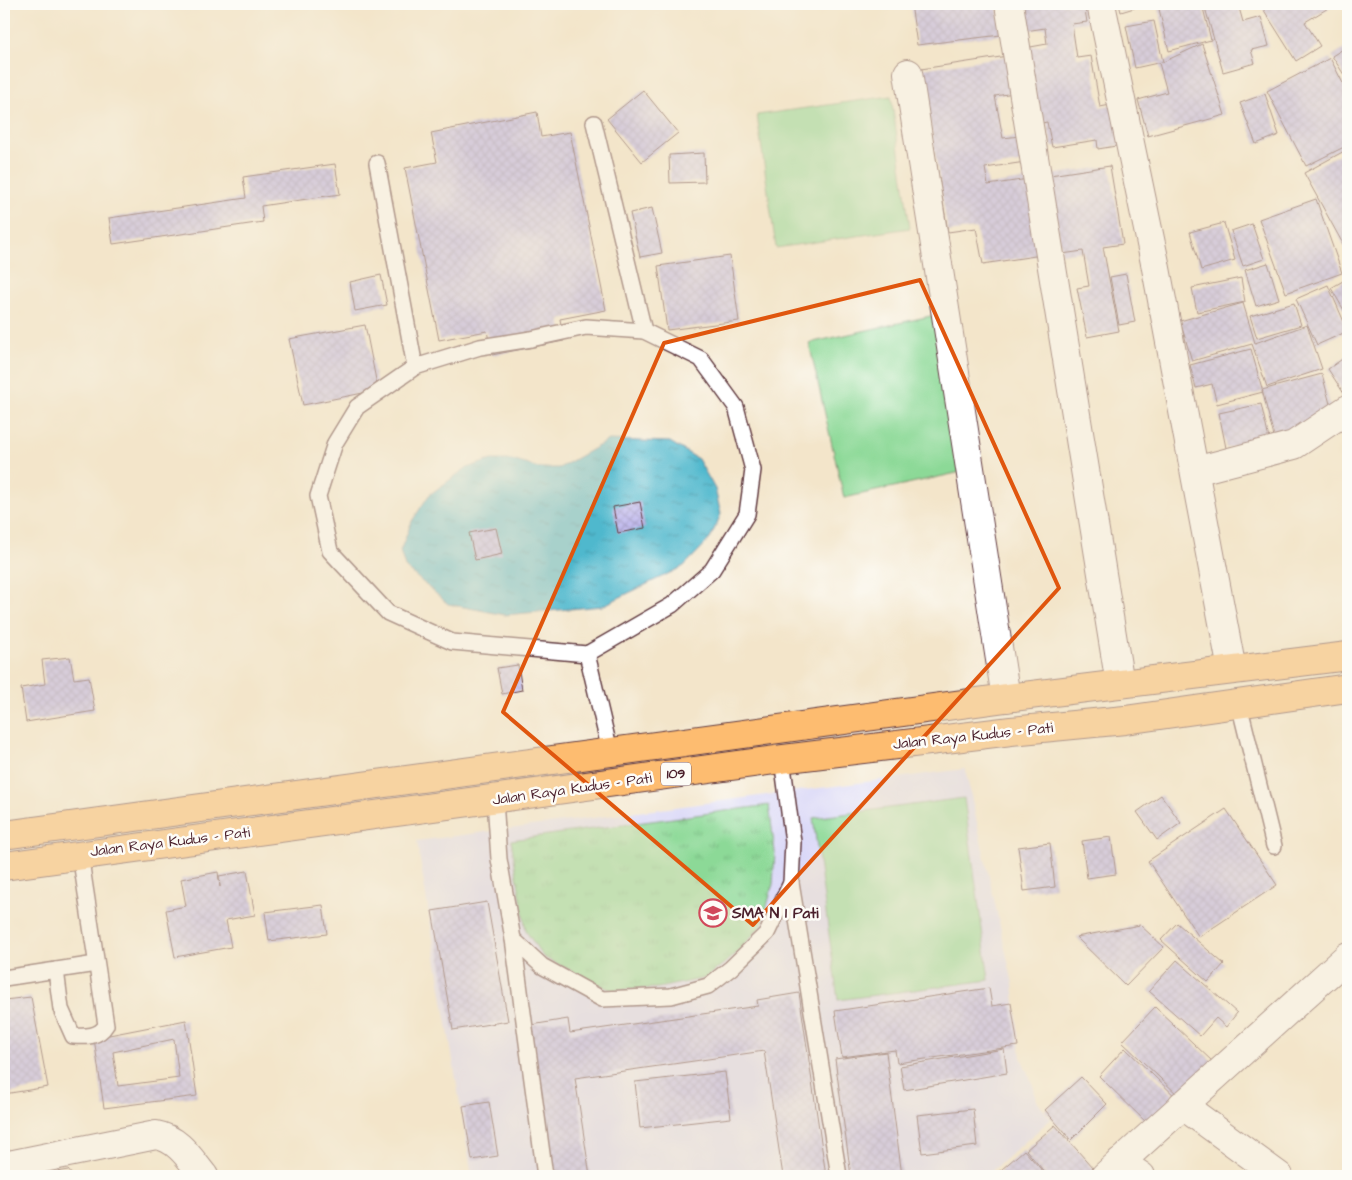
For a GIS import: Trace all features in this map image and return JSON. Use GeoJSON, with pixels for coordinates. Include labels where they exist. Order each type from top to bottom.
{"type":"FeatureCollection","features":[{"type":"Feature","properties":{"kind":"main road","name":"Jalan Raya Kudus - Pati"},"geometry":{"type":"LineString","coordinates":[[4,834],[1006,698],[1348,656]]}},
{"type":"Feature","properties":{"kind":"main road","name":"Jalan Raya Kudus - Pati"},"geometry":{"type":"LineString","coordinates":[[4,866],[80,854],[495,800],[782,759],[1011,731],[1125,720],[1348,688]]}},
{"type":"Feature","properties":{"kind":"street"},"geometry":{"type":"LineString","coordinates":[[1009,4],[1120,684]]}},
{"type":"Feature","properties":{"kind":"street"},"geometry":{"type":"LineString","coordinates":[[1101,4],[1195,471],[1232,670]]}},
{"type":"Feature","properties":{"kind":"street"},"geometry":{"type":"LineString","coordinates":[[908,73],[1006,698]]}},
{"type":"Feature","properties":{"kind":"street"},"geometry":{"type":"LineString","coordinates":[[1195,471],[1294,444],[1348,409]]}},
{"type":"Feature","properties":{"kind":"street"},"geometry":{"type":"LineString","coordinates":[[1122,1172],[1182,1105],[1348,956]]}},
{"type":"Feature","properties":{"kind":"street"},"geometry":{"type":"LineString","coordinates":[[1182,1105],[1278,1176]]}},
{"type":"Feature","properties":{"kind":"street"},"geometry":{"type":"LineString","coordinates":[[4,1166],[156,1135],[168,1137],[177,1144],[204,1176]]}},
{"type":"Feature","properties":{"kind":"lane"},"geometry":{"type":"LineString","coordinates":[[594,123],[644,331]]}},
{"type":"Feature","properties":{"kind":"lane"},"geometry":{"type":"LineString","coordinates":[[377,163],[415,367]]}},
{"type":"Feature","properties":{"kind":"lane"},"geometry":{"type":"LineString","coordinates":[[586,327],[644,331],[701,359],[736,407],[753,470],[747,514],[712,570],[672,605],[588,654],[452,642],[388,613],[330,551],[318,496],[334,443],[357,407],[415,367],[480,347],[531,340],[586,327]]}},
{"type":"Feature","properties":{"kind":"lane"},"geometry":{"type":"LineString","coordinates":[[588,654],[610,751]]}},
{"type":"Feature","properties":{"kind":"lane"},"geometry":{"type":"LineString","coordinates":[[1239,704],[1274,846]]}},
{"type":"Feature","properties":{"kind":"lane"},"geometry":{"type":"LineString","coordinates":[[782,759],[793,842],[791,884],[839,1176]]}},
{"type":"Feature","properties":{"kind":"lane"},"geometry":{"type":"LineString","coordinates":[[495,800],[498,859],[514,939],[544,1176]]}},
{"type":"Feature","properties":{"kind":"lane"},"geometry":{"type":"LineString","coordinates":[[56,970],[61,1009],[67,1027],[73,1036],[88,1037],[102,1032],[106,1025],[80,854]]}},
{"type":"Feature","properties":{"kind":"lane"},"geometry":{"type":"LineString","coordinates":[[514,939],[542,966],[602,999],[670,996],[708,986],[731,968],[767,933],[791,884]]}},
{"type":"Feature","properties":{"kind":"lane"},"geometry":{"type":"LineString","coordinates":[[4,978],[96,964]]}},
{"type":"Feature","properties":{"kind":"highlighted area"},"geometry":{"type":"Polygon","coordinates":[[[920,280],[1059,588],[753,925],[503,712],[664,343],[920,280]]]}},
{"type":"Feature","properties":{"kind":"shaded area","name":"SMA N 1 Pati"},"geometry":{"type":"Polygon","coordinates":[[[965,769],[1013,984],[1021,1057],[1034,1088],[1036,1100],[1051,1119],[986,1176],[472,1176],[417,841],[965,769]]]}},
{"type":"Feature","properties":{"kind":"green space"},"geometry":{"type":"Polygon","coordinates":[[[891,96],[910,228],[776,248],[757,115],[891,96]]]}},
{"type":"Feature","properties":{"kind":"green space"},"geometry":{"type":"Polygon","coordinates":[[[935,315],[970,470],[844,498],[809,343],[935,315]]]}},
{"type":"Feature","properties":{"kind":"green space"},"geometry":{"type":"Polygon","coordinates":[[[964,798],[989,980],[838,1000],[813,818],[964,798]]]}},
{"type":"Feature","properties":{"kind":"green space"},"geometry":{"type":"Polygon","coordinates":[[[769,805],[775,852],[773,884],[762,925],[737,953],[706,978],[658,988],[611,990],[543,957],[526,931],[511,840],[769,805]]]}},
{"type":"Feature","properties":{"kind":"water"},"geometry":{"type":"Polygon","coordinates":[[[609,440],[670,442],[698,459],[715,489],[721,514],[710,539],[684,566],[602,606],[505,615],[448,604],[405,567],[400,551],[412,521],[429,495],[466,468],[491,460],[512,460],[539,468],[559,468],[609,440]]]}},
{"type":"Feature","properties":{"kind":"building"},"geometry":{"type":"Polygon","coordinates":[[[911,4],[997,4],[1001,35],[917,45],[911,4]]]}},
{"type":"Feature","properties":{"kind":"building"},"geometry":{"type":"Polygon","coordinates":[[[1020,4],[1084,4],[1087,22],[1072,24],[1077,58],[1091,56],[1100,107],[1121,103],[1128,144],[1098,149],[1097,140],[1052,147],[1047,122],[1042,123],[1025,48],[1047,44],[1045,28],[1025,31],[1020,4]]]}},
{"type":"Feature","properties":{"kind":"building"},"geometry":{"type":"Polygon","coordinates":[[[1119,4],[1147,4],[1121,12],[1119,4]]]}},
{"type":"Feature","properties":{"kind":"building"},"geometry":{"type":"Polygon","coordinates":[[[1182,4],[1202,4],[1211,40],[1169,51],[1159,9],[1182,4]]]}},
{"type":"Feature","properties":{"kind":"building"},"geometry":{"type":"Polygon","coordinates":[[[1204,4],[1238,4],[1243,22],[1261,17],[1269,46],[1251,50],[1255,63],[1223,72],[1204,4]]]}},
{"type":"Feature","properties":{"kind":"building"},"geometry":{"type":"Polygon","coordinates":[[[1260,4],[1335,4],[1305,22],[1320,46],[1296,61],[1260,4]]]}},
{"type":"Feature","properties":{"kind":"building"},"geometry":{"type":"Polygon","coordinates":[[[1154,21],[1163,62],[1202,44],[1225,115],[1148,136],[1138,100],[1167,92],[1159,63],[1162,62],[1135,68],[1126,26],[1154,21]]]}},
{"type":"Feature","properties":{"kind":"building"},"geometry":{"type":"Polygon","coordinates":[[[1348,46],[1348,81],[1332,56],[1348,46]]]}},
{"type":"Feature","properties":{"kind":"building"},"geometry":{"type":"Polygon","coordinates":[[[1014,55],[1020,92],[995,96],[1003,138],[1028,135],[1032,161],[985,168],[988,185],[1035,178],[1048,254],[983,264],[976,228],[948,232],[921,69],[1014,55]]]}},
{"type":"Feature","properties":{"kind":"building"},"geometry":{"type":"Polygon","coordinates":[[[1330,58],[1348,93],[1348,145],[1306,166],[1267,91],[1330,58]]]}},
{"type":"Feature","properties":{"kind":"building"},"geometry":{"type":"Polygon","coordinates":[[[643,90],[678,133],[642,162],[607,119],[643,90]]]}},
{"type":"Feature","properties":{"kind":"building"},"geometry":{"type":"Polygon","coordinates":[[[1265,94],[1279,135],[1256,144],[1240,103],[1265,94]]]}},
{"type":"Feature","properties":{"kind":"building"},"geometry":{"type":"Polygon","coordinates":[[[537,112],[541,137],[570,132],[606,310],[560,319],[564,341],[492,355],[487,331],[439,340],[405,168],[437,162],[431,133],[537,112]]]}},
{"type":"Feature","properties":{"kind":"building"},"geometry":{"type":"Polygon","coordinates":[[[1348,149],[1348,253],[1304,173],[1348,149]]]}},
{"type":"Feature","properties":{"kind":"building"},"geometry":{"type":"Polygon","coordinates":[[[704,153],[705,182],[670,183],[669,155],[704,153]]]}},
{"type":"Feature","properties":{"kind":"building"},"geometry":{"type":"Polygon","coordinates":[[[335,164],[340,194],[261,206],[263,222],[113,244],[109,218],[246,198],[243,177],[335,164]]]}},
{"type":"Feature","properties":{"kind":"building"},"geometry":{"type":"Polygon","coordinates":[[[1110,166],[1123,244],[1103,247],[1119,331],[1087,337],[1077,288],[1089,286],[1083,251],[1062,254],[1050,175],[1110,166]]]}},
{"type":"Feature","properties":{"kind":"building"},"geometry":{"type":"Polygon","coordinates":[[[1316,199],[1342,273],[1286,293],[1259,219],[1316,199]]]}},
{"type":"Feature","properties":{"kind":"building"},"geometry":{"type":"Polygon","coordinates":[[[652,208],[662,253],[640,257],[630,213],[652,208]]]}},
{"type":"Feature","properties":{"kind":"building"},"geometry":{"type":"Polygon","coordinates":[[[1224,223],[1235,260],[1201,270],[1190,232],[1224,223]]]}},
{"type":"Feature","properties":{"kind":"building"},"geometry":{"type":"Polygon","coordinates":[[[1252,224],[1264,259],[1243,266],[1231,231],[1252,224]]]}},
{"type":"Feature","properties":{"kind":"building"},"geometry":{"type":"Polygon","coordinates":[[[730,256],[739,321],[667,330],[658,266],[730,256]]]}},
{"type":"Feature","properties":{"kind":"building"},"geometry":{"type":"Polygon","coordinates":[[[1268,263],[1279,299],[1256,306],[1245,270],[1268,263]]]}},
{"type":"Feature","properties":{"kind":"building"},"geometry":{"type":"Polygon","coordinates":[[[1126,274],[1135,322],[1119,325],[1110,277],[1126,274]]]}},
{"type":"Feature","properties":{"kind":"building"},"geometry":{"type":"Polygon","coordinates":[[[381,275],[387,305],[355,311],[350,282],[381,275]]]}},
{"type":"Feature","properties":{"kind":"building"},"geometry":{"type":"Polygon","coordinates":[[[1241,278],[1245,302],[1197,312],[1192,288],[1241,278]]]}},
{"type":"Feature","properties":{"kind":"building"},"geometry":{"type":"Polygon","coordinates":[[[1348,278],[1348,317],[1331,288],[1348,278]]]}},
{"type":"Feature","properties":{"kind":"building"},"geometry":{"type":"Polygon","coordinates":[[[1328,285],[1348,331],[1317,345],[1296,299],[1328,285]]]}},
{"type":"Feature","properties":{"kind":"building"},"geometry":{"type":"Polygon","coordinates":[[[1243,303],[1255,343],[1307,325],[1322,369],[1267,387],[1252,344],[1192,361],[1180,321],[1243,303]]]}},
{"type":"Feature","properties":{"kind":"building"},"geometry":{"type":"Polygon","coordinates":[[[1294,303],[1301,325],[1257,338],[1250,316],[1294,303]]]}},
{"type":"Feature","properties":{"kind":"building"},"geometry":{"type":"Polygon","coordinates":[[[365,325],[378,390],[303,405],[289,339],[365,325]]]}},
{"type":"Feature","properties":{"kind":"building"},"geometry":{"type":"Polygon","coordinates":[[[1251,349],[1263,392],[1217,404],[1212,384],[1196,388],[1190,365],[1251,349]]]}},
{"type":"Feature","properties":{"kind":"building"},"geometry":{"type":"Polygon","coordinates":[[[1348,355],[1348,400],[1328,369],[1348,355]]]}},
{"type":"Feature","properties":{"kind":"building"},"geometry":{"type":"Polygon","coordinates":[[[1322,374],[1334,419],[1277,448],[1262,390],[1322,374]]]}},
{"type":"Feature","properties":{"kind":"building"},"geometry":{"type":"Polygon","coordinates":[[[1261,404],[1269,439],[1226,448],[1219,413],[1261,404]]]}},
{"type":"Feature","properties":{"kind":"building"},"geometry":{"type":"Polygon","coordinates":[[[640,502],[645,528],[618,533],[613,507],[640,502]]]}},
{"type":"Feature","properties":{"kind":"building"},"geometry":{"type":"Polygon","coordinates":[[[496,528],[502,554],[475,560],[469,533],[496,528]]]}},
{"type":"Feature","properties":{"kind":"building"},"geometry":{"type":"Polygon","coordinates":[[[70,657],[74,679],[89,677],[95,711],[26,722],[21,688],[45,684],[42,660],[70,657]]]}},
{"type":"Feature","properties":{"kind":"building"},"geometry":{"type":"Polygon","coordinates":[[[518,665],[522,690],[502,694],[497,668],[518,665]]]}},
{"type":"Feature","properties":{"kind":"building"},"geometry":{"type":"Polygon","coordinates":[[[1161,795],[1181,823],[1157,840],[1137,812],[1161,795]]]}},
{"type":"Feature","properties":{"kind":"building"},"geometry":{"type":"Polygon","coordinates":[[[1226,809],[1277,885],[1199,937],[1148,861],[1226,809]]]}},
{"type":"Feature","properties":{"kind":"building"},"geometry":{"type":"Polygon","coordinates":[[[1111,837],[1116,874],[1087,878],[1082,841],[1111,837]]]}},
{"type":"Feature","properties":{"kind":"building"},"geometry":{"type":"Polygon","coordinates":[[[1050,843],[1055,887],[1024,891],[1018,847],[1050,843]]]}},
{"type":"Feature","properties":{"kind":"building"},"geometry":{"type":"Polygon","coordinates":[[[247,871],[255,915],[226,920],[231,947],[175,957],[166,910],[186,906],[181,879],[218,872],[220,887],[219,876],[247,871]]]}},
{"type":"Feature","properties":{"kind":"building"},"geometry":{"type":"Polygon","coordinates":[[[487,902],[508,1021],[453,1030],[432,911],[487,902]]]}},
{"type":"Feature","properties":{"kind":"building"},"geometry":{"type":"Polygon","coordinates":[[[323,905],[327,934],[269,941],[265,912],[323,905]]]}},
{"type":"Feature","properties":{"kind":"building"},"geometry":{"type":"Polygon","coordinates":[[[1177,923],[1224,964],[1208,982],[1161,940],[1177,923]]]}},
{"type":"Feature","properties":{"kind":"building"},"geometry":{"type":"Polygon","coordinates":[[[1140,925],[1164,947],[1126,986],[1076,937],[1140,925]]]}},
{"type":"Feature","properties":{"kind":"building"},"geometry":{"type":"Polygon","coordinates":[[[1177,960],[1237,1013],[1226,1027],[1216,1018],[1200,1036],[1149,991],[1177,960]]]}},
{"type":"Feature","properties":{"kind":"building"},"geometry":{"type":"Polygon","coordinates":[[[989,988],[992,1006],[1011,1003],[1018,1046],[897,1063],[895,1050],[842,1057],[835,1011],[989,988]]]}},
{"type":"Feature","properties":{"kind":"building"},"geometry":{"type":"Polygon","coordinates":[[[799,993],[826,1176],[783,1176],[764,1051],[575,1078],[590,1176],[546,1176],[525,1026],[568,1019],[570,1033],[758,1006],[757,1000],[799,993]]]}},
{"type":"Feature","properties":{"kind":"building"},"geometry":{"type":"Polygon","coordinates":[[[31,997],[48,1087],[4,1094],[4,1000],[31,997]]]}},
{"type":"Feature","properties":{"kind":"building"},"geometry":{"type":"Polygon","coordinates":[[[1155,1007],[1213,1062],[1180,1097],[1122,1042],[1155,1007]]]}},
{"type":"Feature","properties":{"kind":"building"},"geometry":{"type":"Polygon","coordinates":[[[186,1020],[197,1096],[104,1108],[94,1038],[186,1020]],[[174,1039],[113,1052],[118,1086],[179,1078],[174,1039]]]}},
{"type":"Feature","properties":{"kind":"building"},"geometry":{"type":"Polygon","coordinates":[[[1125,1048],[1181,1102],[1154,1130],[1099,1076],[1125,1048]]]}},
{"type":"Feature","properties":{"kind":"building"},"geometry":{"type":"Polygon","coordinates":[[[1004,1049],[1007,1073],[904,1090],[900,1066],[1004,1049]]]}},
{"type":"Feature","properties":{"kind":"building"},"geometry":{"type":"Polygon","coordinates":[[[886,1052],[902,1176],[851,1176],[835,1059],[886,1052]]]}},
{"type":"Feature","properties":{"kind":"building"},"geometry":{"type":"Polygon","coordinates":[[[725,1072],[731,1118],[640,1128],[635,1082],[725,1072]]]}},
{"type":"Feature","properties":{"kind":"building"},"geometry":{"type":"Polygon","coordinates":[[[1081,1077],[1107,1104],[1071,1140],[1045,1110],[1081,1077]]]}},
{"type":"Feature","properties":{"kind":"building"},"geometry":{"type":"Polygon","coordinates":[[[489,1102],[498,1156],[472,1160],[463,1106],[489,1102]]]}},
{"type":"Feature","properties":{"kind":"building"},"geometry":{"type":"Polygon","coordinates":[[[973,1109],[977,1146],[922,1153],[917,1115],[973,1109]]]}},
{"type":"Feature","properties":{"kind":"building"},"geometry":{"type":"Polygon","coordinates":[[[1055,1125],[1100,1176],[1048,1176],[1026,1150],[1055,1125]]]}},
{"type":"Feature","properties":{"kind":"building"},"geometry":{"type":"Polygon","coordinates":[[[1024,1150],[1047,1176],[994,1176],[1024,1150]]]}},
{"type":"Feature","properties":{"kind":"building"},"geometry":{"type":"Polygon","coordinates":[[[68,1170],[73,1176],[39,1176],[39,1175],[68,1170]]]}},
{"type":"Feature","properties":{"kind":"place","name":"SMA N 1 Pati"},"geometry":{"type":"Point","coordinates":[713,913]}}]}
